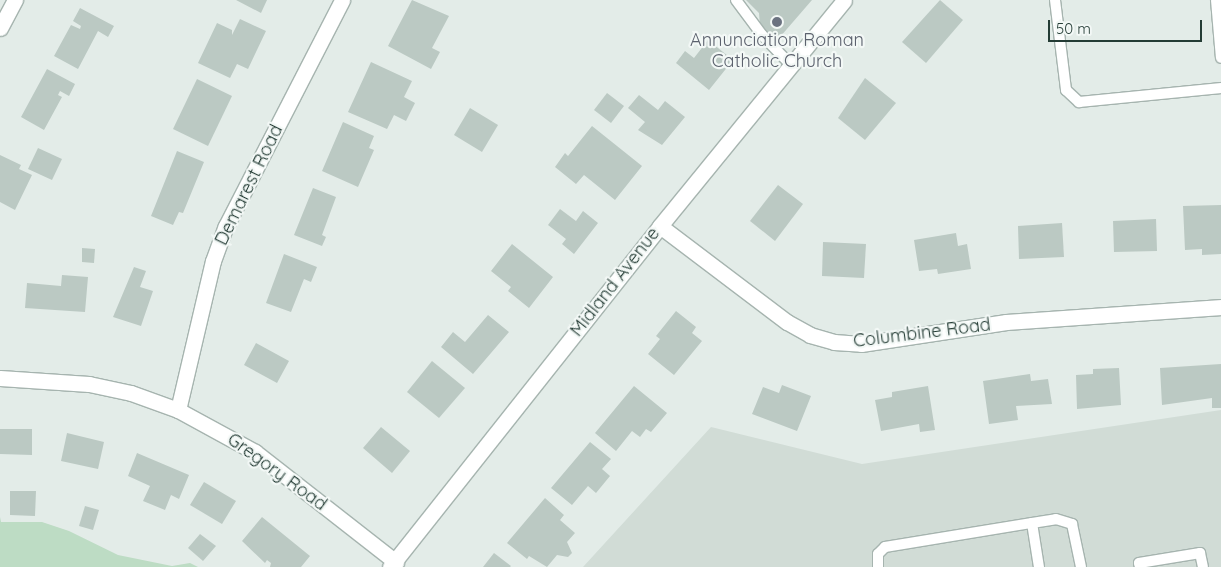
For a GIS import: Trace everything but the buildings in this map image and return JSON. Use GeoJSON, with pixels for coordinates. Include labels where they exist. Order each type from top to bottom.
{"type":"FeatureCollection","features":[{"type":"Feature","properties":{"kind":"street"},"geometry":{"type":"LineString","coordinates":[[0,28],[15,0]]}},
{"type":"Feature","properties":{"kind":"street","name":"Demarest Road"},"geometry":{"type":"LineString","coordinates":[[178,410],[213,262],[226,226],[342,0]]}},
{"type":"Feature","properties":{"kind":"street","name":"Midland Avenue"},"geometry":{"type":"LineString","coordinates":[[393,565],[660,226],[844,0]]}},
{"type":"Feature","properties":{"kind":"street","name":"Columbine Road"},"geometry":{"type":"LineString","coordinates":[[660,226],[787,322],[810,335],[834,342],[861,344],[1006,322],[1221,307]]}},
{"type":"Feature","properties":{"kind":"street","name":"Gregory Road"},"geometry":{"type":"LineString","coordinates":[[0,378],[89,384],[131,393],[178,410],[255,452],[393,565]]}},
{"type":"Feature","properties":{"kind":"lane"},"geometry":{"type":"LineString","coordinates":[[736,0],[762,35],[791,65]]}},
{"type":"Feature","properties":{"kind":"lane"},"geometry":{"type":"LineString","coordinates":[[1055,0],[1064,84],[1074,98],[1085,102],[1221,88]]}},
{"type":"Feature","properties":{"kind":"lane"},"geometry":{"type":"LineString","coordinates":[[1216,0],[1221,58]]}},
{"type":"Feature","properties":{"kind":"lane"},"geometry":{"type":"LineString","coordinates":[[878,567],[878,554],[889,546],[1056,519],[1072,524],[1081,567]]}},
{"type":"Feature","properties":{"kind":"lane"},"geometry":{"type":"LineString","coordinates":[[1032,523],[1039,567]]}},
{"type":"Feature","properties":{"kind":"lane"},"geometry":{"type":"LineString","coordinates":[[1140,567],[1139,563],[1200,553],[1203,567]]}},
{"type":"Feature","properties":{"kind":"shaded area"},"geometry":{"type":"Polygon","coordinates":[[[1221,410],[1221,567],[583,567],[711,427],[862,464],[1221,410]]]}},
{"type":"Feature","properties":{"kind":"green space"},"geometry":{"type":"Polygon","coordinates":[[[0,517],[1,522],[42,522],[69,531],[118,555],[172,566],[190,563],[198,567],[0,567],[0,517]]]}},
{"type":"Feature","properties":{"kind":"place","name":"Annunciation Roman Catholic Church"},"geometry":{"type":"Point","coordinates":[777,22]}}]}
